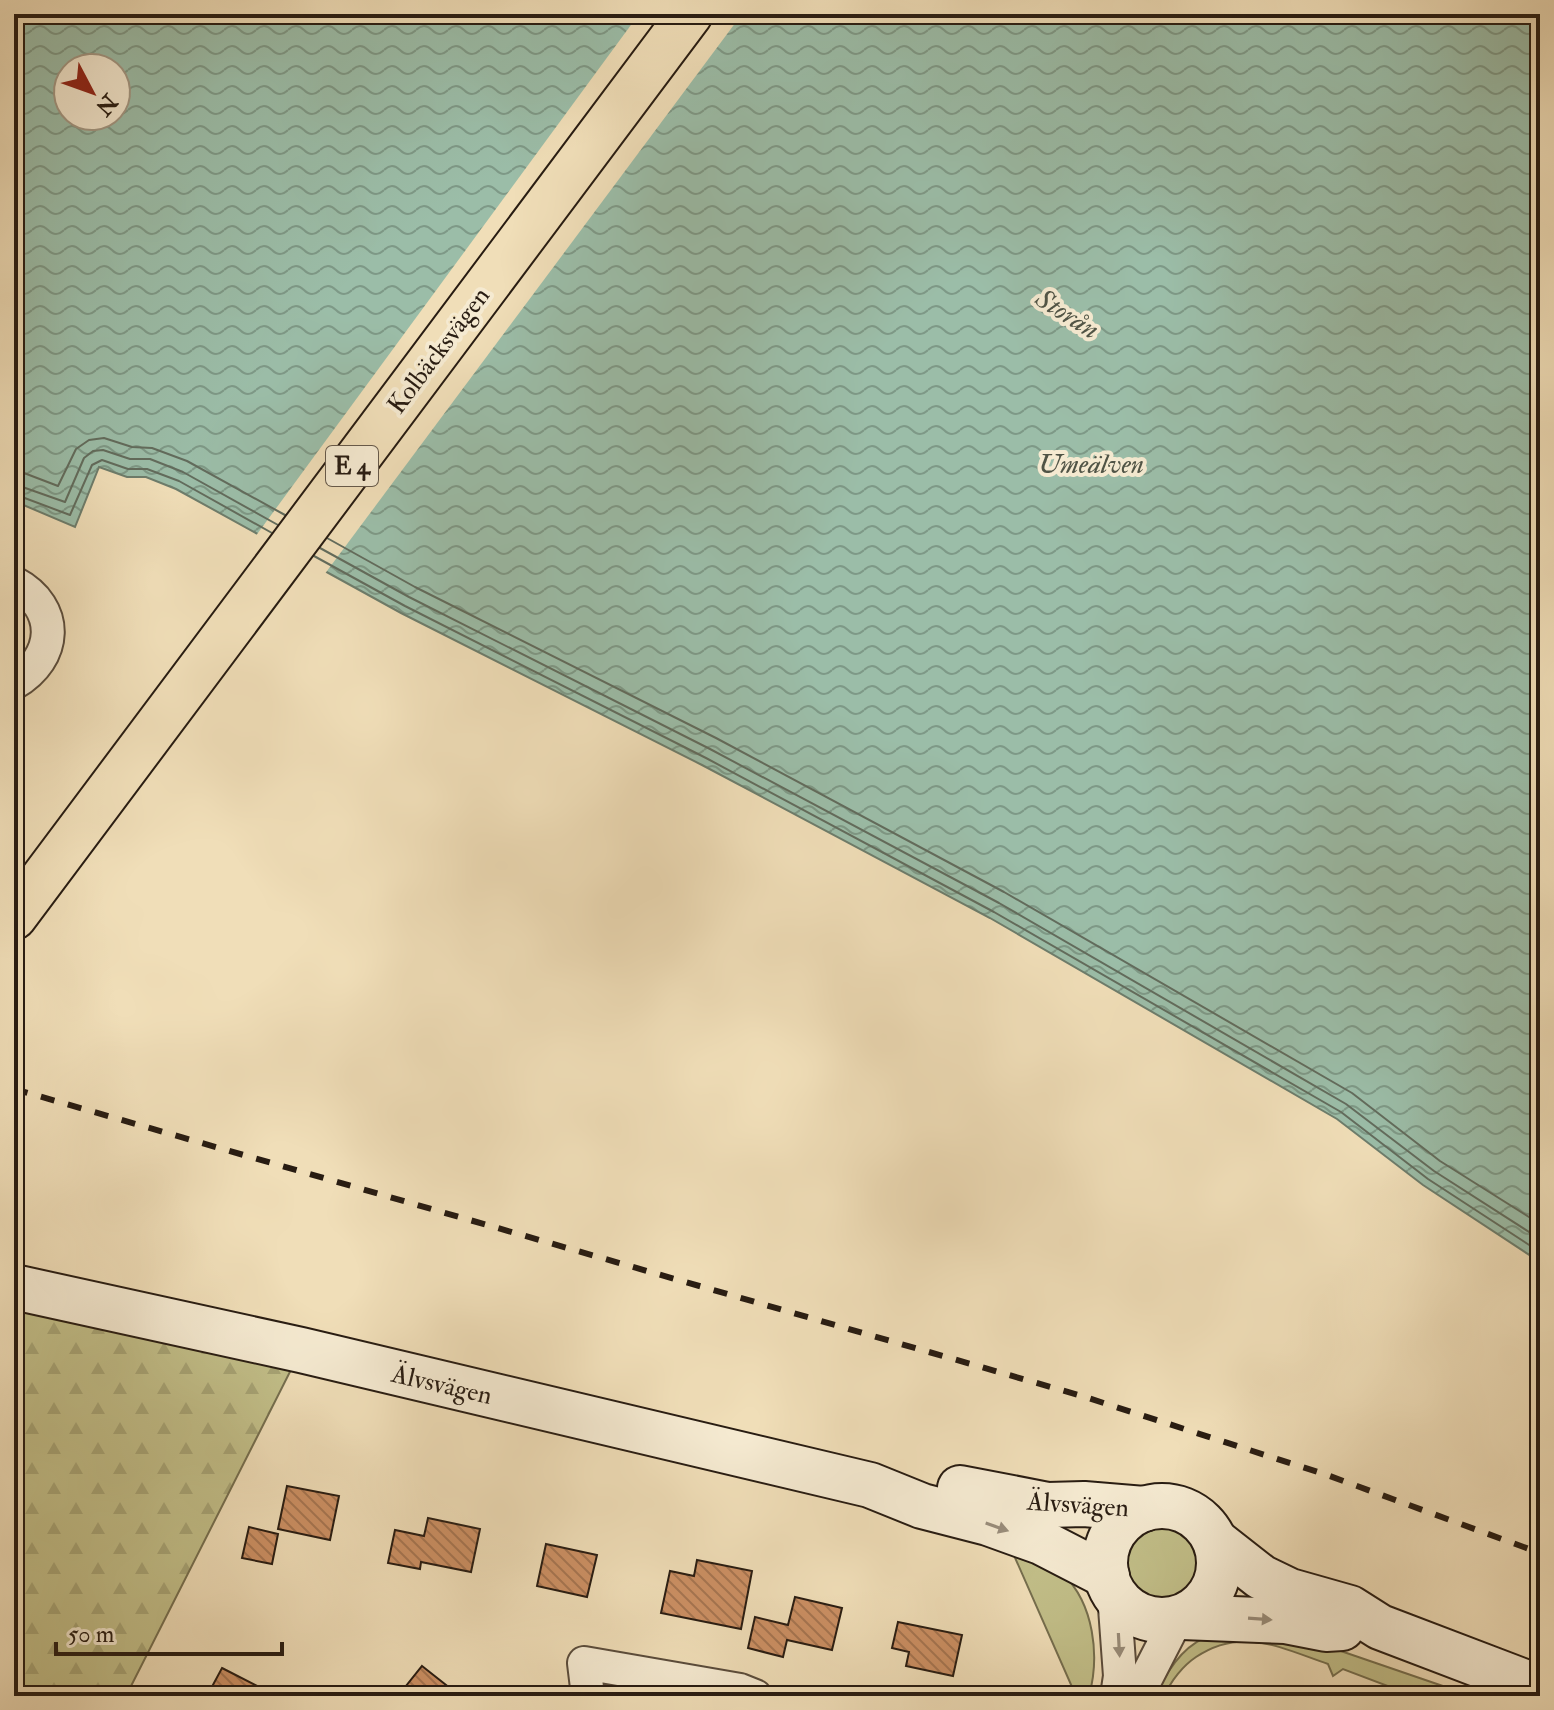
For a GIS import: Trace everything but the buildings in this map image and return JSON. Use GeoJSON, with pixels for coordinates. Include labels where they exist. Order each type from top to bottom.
{"type":"FeatureCollection","features":[{"type":"Feature","properties":{"kind":"highway","name":"Kolbäcksvägen"},"geometry":{"type":"LineString","coordinates":[[14,873],[660,14]]}},
{"type":"Feature","properties":{"kind":"highway","name":"Kolbäcksvägen"},"geometry":{"type":"LineString","coordinates":[[14,917],[690,14]]}},
{"type":"Feature","properties":{"kind":"main road","name":"Älvsvägen"},"geometry":{"type":"LineString","coordinates":[[14,1287],[301,1350],[870,1485],[922,1506],[988,1523],[1041,1542],[1110,1585]]}},
{"type":"Feature","properties":{"kind":"main road","name":"Älvsvägen"},"geometry":{"type":"LineString","coordinates":[[870,1485],[933,1483],[1021,1502],[1144,1509]]}},
{"type":"Feature","properties":{"kind":"main road"},"geometry":{"type":"LineString","coordinates":[[1380,1627],[1326,1629],[1285,1621],[1157,1620],[1133,1612],[1110,1585],[1105,1560],[1109,1543],[1117,1528],[1129,1516],[1144,1509],[1165,1506],[1186,1511],[1203,1523],[1215,1541],[1261,1577],[1290,1591],[1350,1608],[1380,1627],[1540,1688]]}},
{"type":"Feature","properties":{"kind":"main road"},"geometry":{"type":"LineString","coordinates":[[1180,1618],[1198,1607],[1214,1585],[1219,1559],[1215,1541]]}},
{"type":"Feature","properties":{"kind":"street"},"geometry":{"type":"LineString","coordinates":[[14,583],[39,604],[48,628],[44,653],[38,665],[14,683]]}},
{"type":"Feature","properties":{"kind":"street"},"geometry":{"type":"LineString","coordinates":[[1110,1585],[1120,1676],[1117,1696]]}},
{"type":"Feature","properties":{"kind":"street"},"geometry":{"type":"LineString","coordinates":[[1137,1696],[1180,1618]]}},
{"type":"Feature","properties":{"kind":"street"},"geometry":{"type":"LineString","coordinates":[[588,1696],[584,1663],[740,1690],[755,1696]]}},
{"type":"Feature","properties":{"kind":"green space"},"geometry":{"type":"Polygon","coordinates":[[[14,1300],[301,1350],[126,1696],[14,1696],[14,1300]]]}},
{"type":"Feature","properties":{"kind":"green space"},"geometry":{"type":"Polygon","coordinates":[[[1165,1506],[1194,1518],[1211,1536],[1218,1556],[1216,1578],[1207,1597],[1191,1612],[1172,1619],[1149,1617],[1130,1609],[1114,1594],[1107,1570],[1107,1552],[1116,1530],[1165,1506]]]}},
{"type":"Feature","properties":{"kind":"green space"},"geometry":{"type":"Polygon","coordinates":[[[1009,1544],[1058,1570],[1082,1600],[1094,1648],[1089,1696],[1076,1696],[1009,1544]]]}},
{"type":"Feature","properties":{"kind":"green space"},"geometry":{"type":"Polygon","coordinates":[[[1243,1632],[1335,1649],[1472,1696],[1414,1696],[1343,1669],[1333,1676],[1328,1664],[1278,1647],[1246,1641],[1213,1648],[1196,1657],[1178,1674],[1165,1696],[1157,1693],[1172,1666],[1194,1644],[1216,1634],[1243,1632]]]}},
{"type":"Feature","properties":{"kind":"water","name":"Umeälven"},"geometry":{"type":"Polygon","coordinates":[[[14,14],[1540,14],[1540,1262],[1423,1185],[1337,1119],[990,918],[702,765],[401,613],[176,489],[146,477],[127,477],[99,467],[75,527],[14,501],[14,14]]]}},
{"type":"Feature","properties":{"kind":"pier"},"geometry":{"type":"Polygon","coordinates":[[[639,14],[742,14],[324,575],[255,537],[639,14]]]}},
{"type":"Feature","properties":{"kind":"railway"},"geometry":{"type":"LineString","coordinates":[[14,1089],[1082,1396],[1327,1475],[1540,1553]]}},
{"type":"Feature","properties":{"kind":"water label","name":"Storån"},"geometry":{"type":"Point","coordinates":[1068,313]}}]}
